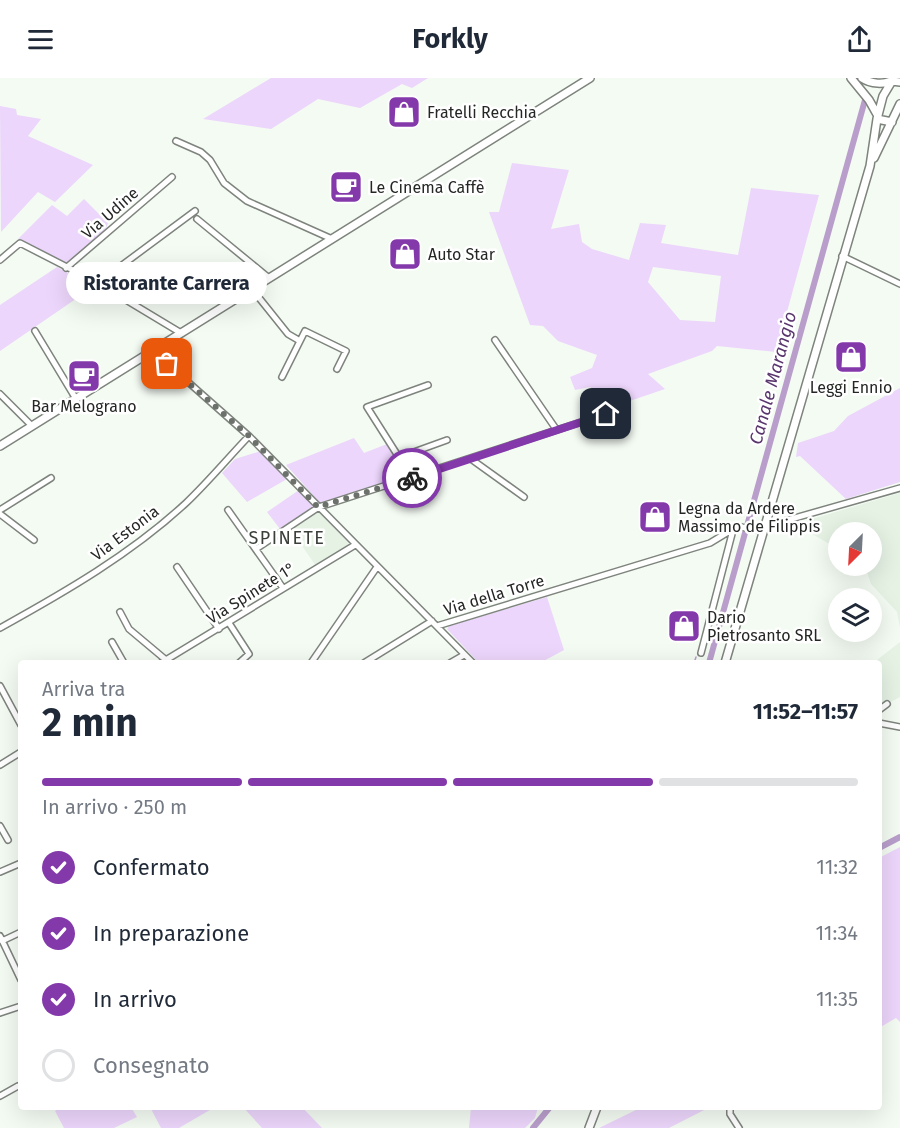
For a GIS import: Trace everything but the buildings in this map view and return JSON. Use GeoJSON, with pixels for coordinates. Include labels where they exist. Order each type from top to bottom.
{"type":"FeatureCollection","features":[{"type":"Feature","properties":{"kind":"street"},"geometry":{"type":"LineString","coordinates":[[0,446],[590,78]]}},
{"type":"Feature","properties":{"kind":"street"},"geometry":{"type":"LineString","coordinates":[[851,78],[869,100],[878,118],[900,125]]}},
{"type":"Feature","properties":{"kind":"street"},"geometry":{"type":"LineString","coordinates":[[862,78],[873,83],[895,80]]}},
{"type":"Feature","properties":{"kind":"street"},"geometry":{"type":"LineString","coordinates":[[726,660],[870,166],[883,96],[895,80]]}},
{"type":"Feature","properties":{"kind":"street"},"geometry":{"type":"LineString","coordinates":[[870,166],[900,104]]}},
{"type":"Feature","properties":{"kind":"street"},"geometry":{"type":"LineString","coordinates":[[176,141],[201,152],[210,160],[224,183],[247,201],[332,239]]}},
{"type":"Feature","properties":{"kind":"street","name":"Via Udine"},"geometry":{"type":"LineString","coordinates":[[66,268],[172,177]]}},
{"type":"Feature","properties":{"kind":"street"},"geometry":{"type":"LineString","coordinates":[[98,284],[195,211]]}},
{"type":"Feature","properties":{"kind":"street"},"geometry":{"type":"LineString","coordinates":[[196,219],[269,278]]}},
{"type":"Feature","properties":{"kind":"street"},"geometry":{"type":"LineString","coordinates":[[0,260],[20,243],[98,284],[181,333]]}},
{"type":"Feature","properties":{"kind":"street"},"geometry":{"type":"LineString","coordinates":[[842,256],[900,284]]}},
{"type":"Feature","properties":{"kind":"street"},"geometry":{"type":"LineString","coordinates":[[120,297],[151,271]]}},
{"type":"Feature","properties":{"kind":"street"},"geometry":{"type":"LineString","coordinates":[[252,289],[288,334],[300,341]]}},
{"type":"Feature","properties":{"kind":"street"},"geometry":{"type":"LineString","coordinates":[[34,331],[76,399]]}},
{"type":"Feature","properties":{"kind":"street"},"geometry":{"type":"LineString","coordinates":[[282,378],[305,331],[346,351],[337,369]]}},
{"type":"Feature","properties":{"kind":"street"},"geometry":{"type":"LineString","coordinates":[[495,340],[556,429]]}},
{"type":"Feature","properties":{"kind":"street","name":"Via della Torre"},"geometry":{"type":"LineString","coordinates":[[153,351],[249,436],[437,626],[710,543],[735,528]]}},
{"type":"Feature","properties":{"kind":"street"},"geometry":{"type":"LineString","coordinates":[[412,478],[367,407],[428,385]]}},
{"type":"Feature","properties":{"kind":"street"},"geometry":{"type":"LineString","coordinates":[[0,394],[32,426]]}},
{"type":"Feature","properties":{"kind":"street"},"geometry":{"type":"LineString","coordinates":[[255,549],[318,507],[606,414]]}},
{"type":"Feature","properties":{"kind":"street","name":"Via Estonia"},"geometry":{"type":"LineString","coordinates":[[0,628],[112,561],[153,530],[186,502],[249,436]]}},
{"type":"Feature","properties":{"kind":"street"},"geometry":{"type":"LineString","coordinates":[[400,456],[447,440]]}},
{"type":"Feature","properties":{"kind":"street"},"geometry":{"type":"LineString","coordinates":[[471,459],[524,497]]}},
{"type":"Feature","properties":{"kind":"street"},"geometry":{"type":"LineString","coordinates":[[34,540],[0,512],[51,478]]}},
{"type":"Feature","properties":{"kind":"street"},"geometry":{"type":"LineString","coordinates":[[701,653],[735,528],[753,530],[763,528],[900,488]]}},
{"type":"Feature","properties":{"kind":"street"},"geometry":{"type":"LineString","coordinates":[[228,510],[283,588]]}},
{"type":"Feature","properties":{"kind":"street","name":"Via Spinete 1°"},"geometry":{"type":"LineString","coordinates":[[165,660],[355,545]]}},
{"type":"Feature","properties":{"kind":"street"},"geometry":{"type":"LineString","coordinates":[[177,567],[219,629]]}},
{"type":"Feature","properties":{"kind":"street"},"geometry":{"type":"LineString","coordinates":[[313,660],[377,567]]}},
{"type":"Feature","properties":{"kind":"street"},"geometry":{"type":"LineString","coordinates":[[120,612],[129,629],[162,660]]}},
{"type":"Feature","properties":{"kind":"street"},"geometry":{"type":"LineString","coordinates":[[369,660],[432,621]]}},
{"type":"Feature","properties":{"kind":"street"},"geometry":{"type":"LineString","coordinates":[[229,623],[249,654],[242,660]]}},
{"type":"Feature","properties":{"kind":"street"},"geometry":{"type":"LineString","coordinates":[[437,626],[470,660]]}},
{"type":"Feature","properties":{"kind":"street"},"geometry":{"type":"LineString","coordinates":[[112,642],[122,660]]}},
{"type":"Feature","properties":{"kind":"street"},"geometry":{"type":"LineString","coordinates":[[455,660],[464,655]]}},
{"type":"Feature","properties":{"kind":"street"},"geometry":{"type":"LineString","coordinates":[[0,686],[18,719]]}},
{"type":"Feature","properties":{"kind":"street"},"geometry":{"type":"LineString","coordinates":[[882,708],[887,704]]}},
{"type":"Feature","properties":{"kind":"street"},"geometry":{"type":"LineString","coordinates":[[882,724],[900,727]]}},
{"type":"Feature","properties":{"kind":"street"},"geometry":{"type":"LineString","coordinates":[[0,765],[18,754]]}},
{"type":"Feature","properties":{"kind":"street"},"geometry":{"type":"LineString","coordinates":[[0,826],[8,840]]}},
{"type":"Feature","properties":{"kind":"street"},"geometry":{"type":"LineString","coordinates":[[0,872],[18,864]]}},
{"type":"Feature","properties":{"kind":"street"},"geometry":{"type":"LineString","coordinates":[[18,933],[1,938],[18,974]]}},
{"type":"Feature","properties":{"kind":"street"},"geometry":{"type":"LineString","coordinates":[[0,1014],[18,1007]]}},
{"type":"Feature","properties":{"kind":"street"},"geometry":{"type":"LineString","coordinates":[[0,1096],[18,1086]]}},
{"type":"Feature","properties":{"kind":"street"},"geometry":{"type":"LineString","coordinates":[[589,1128],[596,1110]]}},
{"type":"Feature","properties":{"kind":"street"},"geometry":{"type":"LineString","coordinates":[[730,1110],[739,1128]]}},
{"type":"Feature","properties":{"kind":"shaded area"},"geometry":{"type":"Polygon","coordinates":[[[271,78],[428,78],[412,88],[402,84],[360,108],[318,99],[271,129],[203,119],[271,78]]]}},
{"type":"Feature","properties":{"kind":"shaded area"},"geometry":{"type":"Polygon","coordinates":[[[0,106],[16,109],[17,115],[41,119],[28,136],[93,165],[55,202],[38,192],[1,232],[0,106]]]}},
{"type":"Feature","properties":{"kind":"shaded area"},"geometry":{"type":"Polygon","coordinates":[[[512,163],[569,170],[551,229],[579,224],[582,242],[592,249],[629,260],[640,223],[666,225],[661,243],[738,255],[751,188],[819,195],[776,352],[717,346],[712,351],[648,374],[665,389],[606,409],[597,392],[590,387],[575,390],[570,377],[592,368],[597,355],[558,341],[543,326],[530,325],[489,212],[499,212],[512,163]],[[653,267],[648,282],[680,320],[715,322],[721,276],[653,267]]]}},
{"type":"Feature","properties":{"kind":"shaded area"},"geometry":{"type":"Polygon","coordinates":[[[84,199],[108,223],[104,233],[67,263],[18,239],[52,205],[67,216],[84,199]]]}},
{"type":"Feature","properties":{"kind":"shaded area"},"geometry":{"type":"Polygon","coordinates":[[[57,267],[87,283],[83,294],[0,351],[0,305],[57,267]]]}},
{"type":"Feature","properties":{"kind":"shaded area"},"geometry":{"type":"Polygon","coordinates":[[[900,388],[900,482],[846,499],[800,456],[796,457],[798,443],[834,431],[848,416],[900,388]]]}},
{"type":"Feature","properties":{"kind":"shaded area"},"geometry":{"type":"Polygon","coordinates":[[[354,438],[364,453],[387,444],[408,475],[321,504],[286,465],[354,438]]]}},
{"type":"Feature","properties":{"kind":"shaded area"},"geometry":{"type":"Polygon","coordinates":[[[261,451],[287,479],[247,502],[222,473],[235,459],[261,451]]]}},
{"type":"Feature","properties":{"kind":"shaded area"},"geometry":{"type":"Polygon","coordinates":[[[299,490],[314,506],[280,529],[267,512],[299,490]]]}},
{"type":"Feature","properties":{"kind":"shaded area"},"geometry":{"type":"Polygon","coordinates":[[[900,493],[900,628],[897,612],[882,596],[882,588],[875,588],[868,576],[882,576],[882,522],[828,522],[828,543],[795,524],[900,493]]]}},
{"type":"Feature","properties":{"kind":"shaded area"},"geometry":{"type":"Polygon","coordinates":[[[319,512],[349,544],[316,566],[291,530],[319,512]]]}},
{"type":"Feature","properties":{"kind":"shaded area"},"geometry":{"type":"Polygon","coordinates":[[[547,597],[564,650],[546,660],[476,660],[447,629],[449,626],[547,597]]]}},
{"type":"Feature","properties":{"kind":"shaded area"},"geometry":{"type":"Polygon","coordinates":[[[900,642],[900,697],[882,706],[882,660],[877,660],[900,642]]]}},
{"type":"Feature","properties":{"kind":"shaded area"},"geometry":{"type":"Polygon","coordinates":[[[900,847],[900,1022],[896,1018],[882,1026],[882,856],[900,847]]]}},
{"type":"Feature","properties":{"kind":"shaded area"},"geometry":{"type":"Polygon","coordinates":[[[133,1110],[137,1117],[114,1128],[64,1128],[55,1111],[133,1110]]]}},
{"type":"Feature","properties":{"kind":"shaded area"},"geometry":{"type":"Polygon","coordinates":[[[152,1110],[210,1110],[179,1128],[161,1128],[152,1110]]]}},
{"type":"Feature","properties":{"kind":"shaded area"},"geometry":{"type":"Polygon","coordinates":[[[246,1110],[305,1110],[322,1128],[262,1128],[246,1110]]]}},
{"type":"Feature","properties":{"kind":"shaded area"},"geometry":{"type":"Polygon","coordinates":[[[471,1110],[537,1110],[535,1118],[525,1128],[469,1128],[471,1110]]]}},
{"type":"Feature","properties":{"kind":"shaded area"},"geometry":{"type":"Polygon","coordinates":[[[636,1110],[704,1110],[669,1128],[599,1128],[636,1110]]]}},
{"type":"Feature","properties":{"kind":"waterway","name":"Canale Marangio"},"geometry":{"type":"LineString","coordinates":[[710,660],[865,100]]}},
{"type":"Feature","properties":{"kind":"waterway"},"geometry":{"type":"LineString","coordinates":[[882,846],[900,837]]}},
{"type":"Feature","properties":{"kind":"waterway","name":"Canale Marangio"},"geometry":{"type":"LineString","coordinates":[[533,1128],[548,1110]]}},
{"type":"Feature","properties":{"kind":"way so far"},"geometry":{"type":"LineString","coordinates":[[167,364],[249,436],[318,507],[412,478]]}},
{"type":"Feature","properties":{"kind":"place","name":"Fratelli Recchia"},"geometry":{"type":"Point","coordinates":[404,112]}},
{"type":"Feature","properties":{"kind":"place","name":"Le Cinema Caffè"},"geometry":{"type":"Point","coordinates":[346,187]}},
{"type":"Feature","properties":{"kind":"place","name":"Auto Star"},"geometry":{"type":"Point","coordinates":[405,254]}},
{"type":"Feature","properties":{"kind":"place","name":"Leggi Ennio"},"geometry":{"type":"Point","coordinates":[851,357]}},
{"type":"Feature","properties":{"kind":"place","name":"Ristorante Carrera"},"geometry":{"type":"Point","coordinates":[167,364]}},
{"type":"Feature","properties":{"kind":"place","name":"Bar Melograno"},"geometry":{"type":"Point","coordinates":[84,376]}},
{"type":"Feature","properties":{"kind":"place","name":"Legna da Ardere Massimo de Filippis"},"geometry":{"type":"Point","coordinates":[655,517]}},
{"type":"Feature","properties":{"kind":"place","name":"Dario Pietrosanto SRL"},"geometry":{"type":"Point","coordinates":[684,626]}},
{"type":"Feature","properties":{"kind":"district","name":"SPINETE"},"geometry":{"type":"Point","coordinates":[287,538]}},
{"type":"Feature","properties":{"kind":"route"},"geometry":{"type":"LineString","coordinates":[[412,478],[606,414]]}}]}
